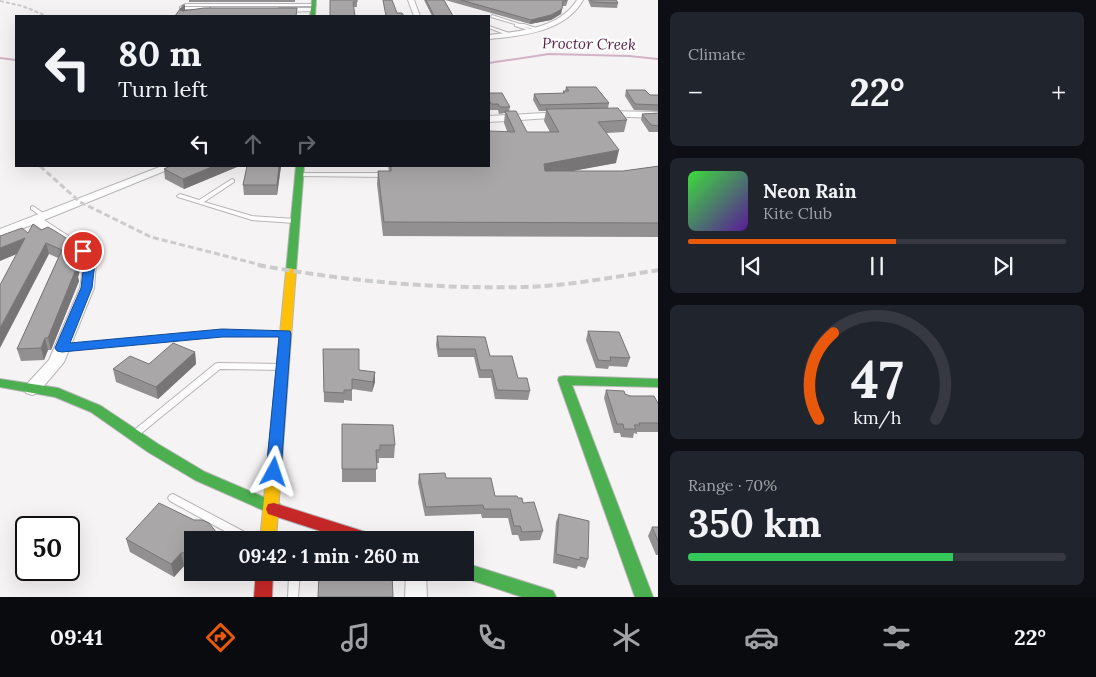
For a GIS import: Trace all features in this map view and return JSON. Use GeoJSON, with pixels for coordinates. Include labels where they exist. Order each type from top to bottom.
{"type":"FeatureCollection","features":[{"type":"Feature","properties":{"kind":"street"},"geometry":{"type":"LineString","coordinates":[[411,0],[417,15]]}},
{"type":"Feature","properties":{"kind":"street"},"geometry":{"type":"LineString","coordinates":[[490,37],[534,29],[560,21],[576,9],[580,0]]}},
{"type":"Feature","properties":{"kind":"street"},"geometry":{"type":"LineString","coordinates":[[187,15],[191,11],[204,10],[313,8]]}},
{"type":"Feature","properties":{"kind":"street"},"geometry":{"type":"LineString","coordinates":[[490,119],[577,114]]}},
{"type":"Feature","properties":{"kind":"street"},"geometry":{"type":"LineString","coordinates":[[595,114],[658,115]]}},
{"type":"Feature","properties":{"kind":"street"},"geometry":{"type":"LineString","coordinates":[[0,233],[37,214],[169,167]]}},
{"type":"Feature","properties":{"kind":"street"},"geometry":{"type":"LineString","coordinates":[[269,531],[300,170]]}},
{"type":"Feature","properties":{"kind":"street"},"geometry":{"type":"LineString","coordinates":[[32,389],[56,362],[87,288],[90,263],[83,251],[37,214]]}},
{"type":"Feature","properties":{"kind":"street"},"geometry":{"type":"LineString","coordinates":[[644,597],[564,380],[658,383]]}},
{"type":"Feature","properties":{"kind":"street"},"geometry":{"type":"LineString","coordinates":[[0,383],[58,394],[96,409],[200,476],[328,531]]}},
{"type":"Feature","properties":{"kind":"street"},"geometry":{"type":"LineString","coordinates":[[474,574],[548,597]]}},
{"type":"Feature","properties":{"kind":"street"},"geometry":{"type":"LineString","coordinates":[[263,597],[264,581]]}},
{"type":"Feature","properties":{"kind":"street"},"geometry":{"type":"LineString","coordinates":[[416,581],[416,597]]}},
{"type":"Feature","properties":{"kind":"lane"},"geometry":{"type":"LineString","coordinates":[[237,7],[185,4],[181,8],[313,8]]}},
{"type":"Feature","properties":{"kind":"lane"},"geometry":{"type":"LineString","coordinates":[[492,16],[534,29]]}},
{"type":"Feature","properties":{"kind":"lane"},"geometry":{"type":"LineString","coordinates":[[490,27],[508,34]]}},
{"type":"Feature","properties":{"kind":"lane"},"geometry":{"type":"LineString","coordinates":[[300,170],[388,174]]}},
{"type":"Feature","properties":{"kind":"lane"},"geometry":{"type":"LineString","coordinates":[[200,202],[232,181]]}},
{"type":"Feature","properties":{"kind":"lane"},"geometry":{"type":"LineString","coordinates":[[180,196],[252,218],[296,220]]}},
{"type":"Feature","properties":{"kind":"lane"},"geometry":{"type":"LineString","coordinates":[[62,348],[222,333],[285,334]]}},
{"type":"Feature","properties":{"kind":"lane"},"geometry":{"type":"LineString","coordinates":[[134,435],[218,366],[283,367]]}},
{"type":"Feature","properties":{"kind":"lane"},"geometry":{"type":"LineString","coordinates":[[173,498],[234,531]]}},
{"type":"Feature","properties":{"kind":"lane"},"geometry":{"type":"LineString","coordinates":[[293,597],[294,581]]}},
{"type":"Feature","properties":{"kind":"building"},"geometry":{"type":"Polygon","coordinates":[[[330,0],[357,0],[357,2],[353,2],[355,15],[330,15],[330,0]]]}},
{"type":"Feature","properties":{"kind":"building"},"geometry":{"type":"Polygon","coordinates":[[[383,0],[392,0],[397,13],[402,13],[403,15],[386,15],[383,0]]]}},
{"type":"Feature","properties":{"kind":"building"},"geometry":{"type":"Polygon","coordinates":[[[426,0],[444,0],[452,15],[434,15],[426,0]]]}},
{"type":"Feature","properties":{"kind":"building"},"geometry":{"type":"Polygon","coordinates":[[[461,0],[567,0],[563,1],[562,9],[551,15],[531,20],[461,0]]]}},
{"type":"Feature","properties":{"kind":"building"},"geometry":{"type":"Polygon","coordinates":[[[591,0],[616,0],[618,3],[592,2],[591,0]]]}},
{"type":"Feature","properties":{"kind":"building"},"geometry":{"type":"Polygon","coordinates":[[[183,5],[185,5],[180,10],[183,11],[204,8],[297,8],[296,15],[176,15],[183,5]]]}},
{"type":"Feature","properties":{"kind":"building"},"geometry":{"type":"Polygon","coordinates":[[[566,87],[596,87],[609,103],[540,105],[534,94],[565,93],[563,91],[569,91],[566,87]]]}},
{"type":"Feature","properties":{"kind":"building"},"geometry":{"type":"Polygon","coordinates":[[[626,90],[645,90],[650,95],[658,95],[658,105],[635,104],[626,90]]]}},
{"type":"Feature","properties":{"kind":"building"},"geometry":{"type":"Polygon","coordinates":[[[490,93],[502,93],[510,107],[500,107],[498,104],[491,104],[490,93]]]}},
{"type":"Feature","properties":{"kind":"building"},"geometry":{"type":"Polygon","coordinates":[[[618,108],[627,120],[598,122],[619,150],[544,164],[545,171],[623,171],[658,166],[658,223],[384,222],[378,171],[391,171],[391,167],[490,167],[490,131],[515,132],[505,111],[516,111],[527,132],[559,132],[546,109],[618,108]]]}},
{"type":"Feature","properties":{"kind":"building"},"geometry":{"type":"Polygon","coordinates":[[[658,113],[658,126],[651,125],[642,114],[658,113]]]}},
{"type":"Feature","properties":{"kind":"building"},"geometry":{"type":"Polygon","coordinates":[[[168,167],[212,167],[183,179],[164,169],[168,167]]]}},
{"type":"Feature","properties":{"kind":"building"},"geometry":{"type":"Polygon","coordinates":[[[247,167],[279,167],[277,185],[243,185],[247,167]]]}},
{"type":"Feature","properties":{"kind":"building"},"geometry":{"type":"Polygon","coordinates":[[[33,224],[41,230],[48,227],[55,231],[74,243],[79,252],[74,270],[76,269],[48,338],[45,338],[41,348],[17,349],[62,250],[46,243],[0,328],[0,285],[25,238],[0,248],[0,236],[22,228],[28,233],[33,224]]]}},
{"type":"Feature","properties":{"kind":"building"},"geometry":{"type":"Polygon","coordinates":[[[588,331],[619,332],[630,358],[610,357],[611,361],[598,360],[588,331]]]}},
{"type":"Feature","properties":{"kind":"building"},"geometry":{"type":"Polygon","coordinates":[[[437,336],[485,337],[490,356],[512,356],[518,378],[527,378],[530,391],[497,390],[492,370],[480,370],[475,349],[439,349],[437,336]]]}},
{"type":"Feature","properties":{"kind":"building"},"geometry":{"type":"Polygon","coordinates":[[[173,343],[195,352],[156,387],[113,369],[130,356],[149,364],[173,343]]]}},
{"type":"Feature","properties":{"kind":"building"},"geometry":{"type":"Polygon","coordinates":[[[323,349],[359,349],[359,370],[375,372],[373,382],[352,379],[352,390],[344,390],[344,393],[324,392],[323,349]]]}},
{"type":"Feature","properties":{"kind":"building"},"geometry":{"type":"Polygon","coordinates":[[[606,390],[624,391],[625,394],[630,396],[654,396],[658,403],[658,423],[639,423],[640,425],[634,425],[636,429],[624,429],[623,424],[617,424],[606,390]]]}},
{"type":"Feature","properties":{"kind":"building"},"geometry":{"type":"Polygon","coordinates":[[[342,424],[393,425],[395,445],[380,445],[380,450],[376,450],[377,469],[342,469],[342,424]]]}},
{"type":"Feature","properties":{"kind":"building"},"geometry":{"type":"Polygon","coordinates":[[[445,473],[446,478],[491,478],[495,496],[517,496],[522,498],[523,503],[534,502],[543,531],[522,532],[520,526],[514,526],[510,509],[484,509],[483,505],[426,507],[419,474],[445,473]]]}},
{"type":"Feature","properties":{"kind":"building"},"geometry":{"type":"Polygon","coordinates":[[[159,503],[194,520],[202,520],[209,523],[215,531],[184,531],[184,553],[181,553],[171,564],[126,539],[159,503]]]}},
{"type":"Feature","properties":{"kind":"building"},"geometry":{"type":"Polygon","coordinates":[[[559,514],[589,521],[588,559],[580,557],[580,560],[556,554],[559,514]]]}},
{"type":"Feature","properties":{"kind":"building"},"geometry":{"type":"Polygon","coordinates":[[[652,527],[658,527],[658,541],[652,527]]]}},
{"type":"Feature","properties":{"kind":"building"},"geometry":{"type":"Polygon","coordinates":[[[319,581],[392,581],[393,597],[318,597],[319,581]]]}},
{"type":"Feature","properties":{"kind":"waterway","name":"Proctor Creek"},"geometry":{"type":"LineString","coordinates":[[490,63],[549,54],[629,56],[658,59]]}},
{"type":"Feature","properties":{"kind":"waterway","name":"Proctor Creek"},"geometry":{"type":"LineString","coordinates":[[0,58],[15,60]]}},
{"type":"Feature","properties":{"kind":"railway"},"geometry":{"type":"LineString","coordinates":[[0,1],[22,6],[44,15]]}},
{"type":"Feature","properties":{"kind":"railway"},"geometry":{"type":"LineString","coordinates":[[41,167],[80,202],[151,237],[265,266]]}},
{"type":"Feature","properties":{"kind":"railway"},"geometry":{"type":"LineString","coordinates":[[258,265],[357,280],[456,287],[557,285],[658,270]]}},
{"type":"Feature","properties":{"kind":"traffic: fast"},"geometry":{"type":"LineString","coordinates":[[313,15],[314,0]]}},
{"type":"Feature","properties":{"kind":"traffic: fast"},"geometry":{"type":"LineString","coordinates":[[291,271],[300,167]]}},
{"type":"Feature","properties":{"kind":"traffic: fast"},"geometry":{"type":"LineString","coordinates":[[644,597],[564,380],[658,383]]}},
{"type":"Feature","properties":{"kind":"traffic: fast"},"geometry":{"type":"LineString","coordinates":[[0,383],[58,393],[96,409],[153,448],[200,476],[274,509]]}},
{"type":"Feature","properties":{"kind":"traffic: fast"},"geometry":{"type":"LineString","coordinates":[[474,574],[547,597]]}},
{"type":"Feature","properties":{"kind":"traffic: slow"},"geometry":{"type":"LineString","coordinates":[[269,531],[291,271]]}},
{"type":"Feature","properties":{"kind":"traffic: jam"},"geometry":{"type":"LineString","coordinates":[[274,509],[341,531]]}},
{"type":"Feature","properties":{"kind":"traffic: jam"},"geometry":{"type":"LineString","coordinates":[[263,597],[264,581]]}},
{"type":"Feature","properties":{"kind":"route"},"geometry":{"type":"LineString","coordinates":[[83,251],[90,263],[87,288],[62,348],[222,333],[285,334],[274,472]]}}]}
